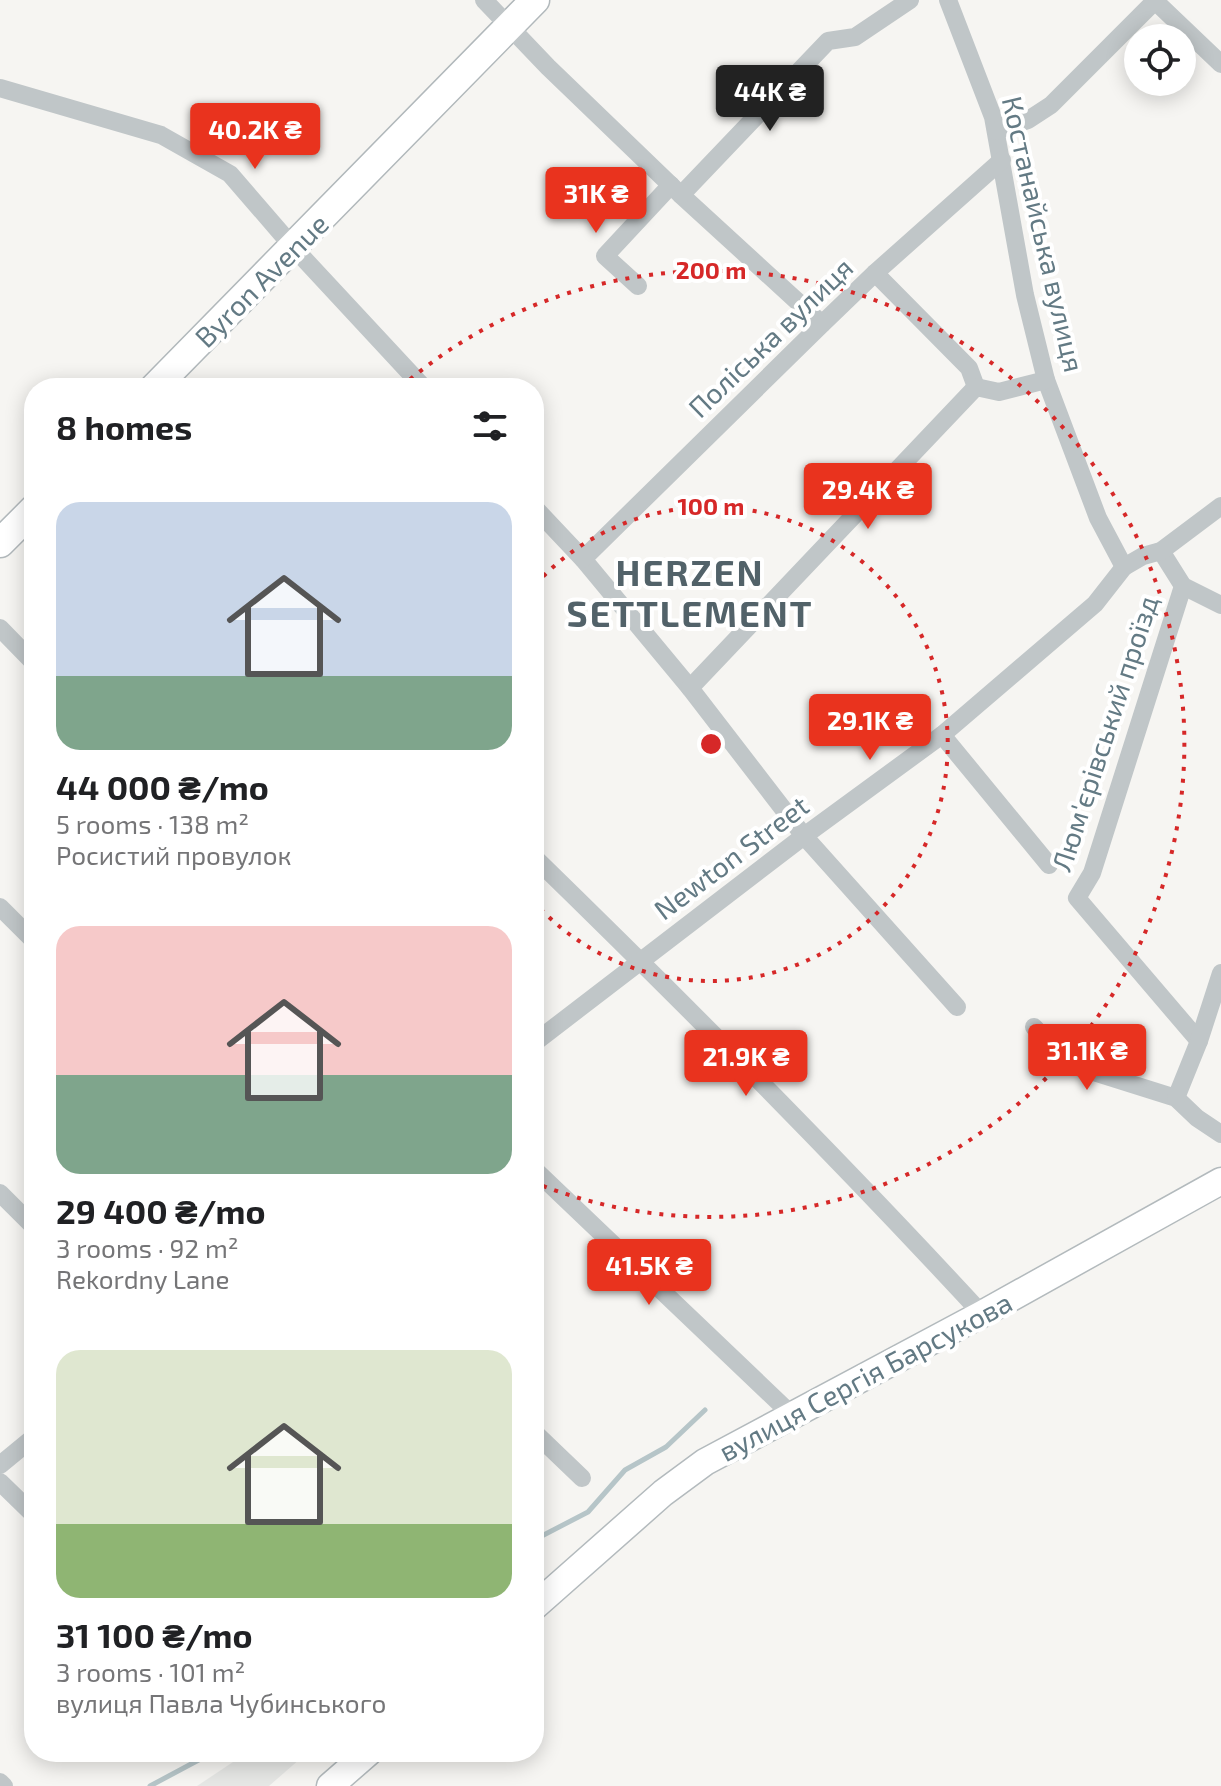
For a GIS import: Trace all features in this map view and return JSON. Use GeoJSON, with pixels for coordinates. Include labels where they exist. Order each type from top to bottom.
{"type":"FeatureCollection","features":[{"type":"Feature","properties":{"kind":"main road","name":"Byron Avenue"},"geometry":{"type":"LineString","coordinates":[[164,378],[535,0]]}},
{"type":"Feature","properties":{"kind":"main road"},"geometry":{"type":"LineString","coordinates":[[0,543],[24,519]]}},
{"type":"Feature","properties":{"kind":"main road","name":"вулиця Сергія Барсукова"},"geometry":{"type":"LineString","coordinates":[[544,1598],[663,1493],[705,1462],[982,1314],[1221,1181]]}},
{"type":"Feature","properties":{"kind":"main road"},"geometry":{"type":"LineString","coordinates":[[330,1786],[358,1762]]}},
{"type":"Feature","properties":{"kind":"street"},"geometry":{"type":"LineString","coordinates":[[484,0],[676,190],[822,324]]}},
{"type":"Feature","properties":{"kind":"street"},"geometry":{"type":"LineString","coordinates":[[638,286],[605,256],[828,41],[855,37],[910,0]]}},
{"type":"Feature","properties":{"kind":"street","name":"Костанайська вулиця"},"geometry":{"type":"LineString","coordinates":[[948,0],[993,117],[1025,295],[1046,380],[1098,518],[1124,567]]}},
{"type":"Feature","properties":{"kind":"street"},"geometry":{"type":"LineString","coordinates":[[996,131],[1028,120],[1051,105],[1156,0],[1221,64]]}},
{"type":"Feature","properties":{"kind":"street"},"geometry":{"type":"LineString","coordinates":[[0,88],[161,135],[230,174],[415,378]]}},
{"type":"Feature","properties":{"kind":"street","name":"Поліська вулиця"},"geometry":{"type":"LineString","coordinates":[[583,559],[875,273],[1002,160]]}},
{"type":"Feature","properties":{"kind":"street"},"geometry":{"type":"LineString","coordinates":[[875,273],[969,368],[976,387]]}},
{"type":"Feature","properties":{"kind":"street"},"geometry":{"type":"LineString","coordinates":[[976,387],[999,392],[1046,380]]}},
{"type":"Feature","properties":{"kind":"street"},"geometry":{"type":"LineString","coordinates":[[690,688],[976,387]]}},
{"type":"Feature","properties":{"kind":"street","name":"Newton Street"},"geometry":{"type":"LineString","coordinates":[[544,1035],[804,836],[942,735],[1095,604],[1124,567],[1143,556],[1161,551],[1221,506]]}},
{"type":"Feature","properties":{"kind":"street"},"geometry":{"type":"LineString","coordinates":[[544,518],[583,559],[690,688],[804,836],[957,1007]]}},
{"type":"Feature","properties":{"kind":"street"},"geometry":{"type":"LineString","coordinates":[[1161,551],[1183,586],[1221,605]]}},
{"type":"Feature","properties":{"kind":"street","name":"Люм'єрівський проїзд"},"geometry":{"type":"LineString","coordinates":[[1183,586],[1092,873],[1077,898],[1199,1041]]}},
{"type":"Feature","properties":{"kind":"street"},"geometry":{"type":"LineString","coordinates":[[0,628],[24,653]]}},
{"type":"Feature","properties":{"kind":"street"},"geometry":{"type":"LineString","coordinates":[[942,735],[1049,865]]}},
{"type":"Feature","properties":{"kind":"street"},"geometry":{"type":"LineString","coordinates":[[544,867],[895,1220],[982,1314]]}},
{"type":"Feature","properties":{"kind":"street"},"geometry":{"type":"LineString","coordinates":[[0,907],[24,931]]}},
{"type":"Feature","properties":{"kind":"street"},"geometry":{"type":"LineString","coordinates":[[1176,1098],[1221,973]]}},
{"type":"Feature","properties":{"kind":"street"},"geometry":{"type":"LineString","coordinates":[[1034,1027],[1068,1064],[1176,1098],[1197,1118],[1221,1134]]}},
{"type":"Feature","properties":{"kind":"street"},"geometry":{"type":"LineString","coordinates":[[544,1179],[792,1415]]}},
{"type":"Feature","properties":{"kind":"street"},"geometry":{"type":"LineString","coordinates":[[0,1193],[24,1217]]}},
{"type":"Feature","properties":{"kind":"street"},"geometry":{"type":"LineString","coordinates":[[544,1442],[582,1478]]}},
{"type":"Feature","properties":{"kind":"street"},"geometry":{"type":"LineString","coordinates":[[0,1465],[24,1445]]}},
{"type":"Feature","properties":{"kind":"street"},"geometry":{"type":"LineString","coordinates":[[0,1482],[24,1505]]}},
{"type":"Feature","properties":{"kind":"shaded area"},"geometry":{"type":"Polygon","coordinates":[[[233,1762],[297,1762],[269,1786],[197,1786],[233,1762]]]}},
{"type":"Feature","properties":{"kind":"waterway"},"geometry":{"type":"LineString","coordinates":[[544,1535],[588,1512],[625,1470],[666,1447],[705,1410]]}},
{"type":"Feature","properties":{"kind":"waterway"},"geometry":{"type":"LineString","coordinates":[[150,1786],[195,1762]]}},
{"type":"Feature","properties":{"kind":"district","name":"HERZEN SETTLEMENT"},"geometry":{"type":"Point","coordinates":[690,592]}}]}
